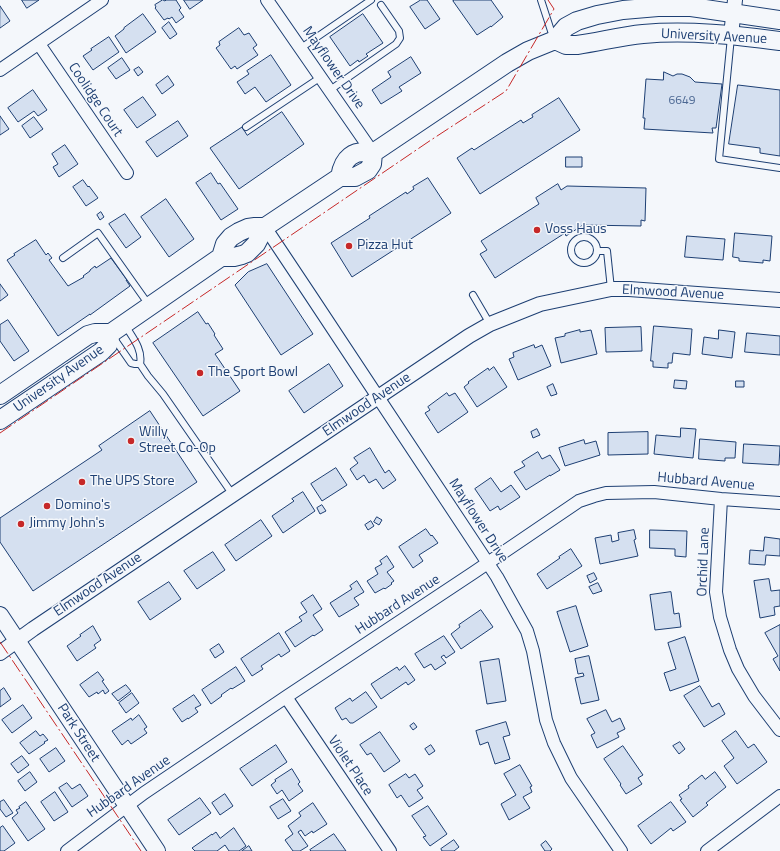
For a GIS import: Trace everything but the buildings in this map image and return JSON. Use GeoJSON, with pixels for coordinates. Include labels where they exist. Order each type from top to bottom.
{"type":"FeatureCollection","features":[{"type":"Feature","properties":{"kind":"main road","name":"University Avenue"},"geometry":{"type":"LineString","coordinates":[[0,395],[88,335],[117,328],[221,257],[234,257],[247,253],[256,244],[265,227],[340,177],[355,178],[366,171],[371,167],[373,153],[523,54],[554,40],[566,27],[577,21],[597,15],[643,8],[705,8],[734,6],[780,20]]}},
{"type":"Feature","properties":{"kind":"main road","name":"University Avenue"},"geometry":{"type":"LineString","coordinates":[[554,40],[566,45],[573,45],[623,36],[678,32],[731,35],[780,41]]}},
{"type":"Feature","properties":{"kind":"main road","name":"University Avenue"},"geometry":{"type":"LineString","coordinates":[[0,420],[101,352],[108,344],[117,328]]}},
{"type":"Feature","properties":{"kind":"main road","name":"Park Street"},"geometry":{"type":"LineString","coordinates":[[0,615],[157,851]]}},
{"type":"Feature","properties":{"kind":"street"},"geometry":{"type":"LineString","coordinates":[[0,70],[102,0]]}},
{"type":"Feature","properties":{"kind":"street","name":"Mayflower Drive"},"geometry":{"type":"LineString","coordinates":[[267,0],[373,153]]}},
{"type":"Feature","properties":{"kind":"street"},"geometry":{"type":"LineString","coordinates":[[731,35],[734,6]]}},
{"type":"Feature","properties":{"kind":"street","name":"Coolidge Court"},"geometry":{"type":"LineString","coordinates":[[39,44],[126,173]]}},
{"type":"Feature","properties":{"kind":"street","name":"Mayflower Drive"},"geometry":{"type":"LineString","coordinates":[[265,227],[497,577],[527,631],[533,651],[546,720],[554,743],[571,778],[621,851]]}},
{"type":"Feature","properties":{"kind":"street","name":"Elmwood Avenue"},"geometry":{"type":"LineString","coordinates":[[0,653],[17,640],[378,397],[469,336],[490,324],[540,304],[611,289],[780,300]]}},
{"type":"Feature","properties":{"kind":"street","name":"Hubbard Avenue"},"geometry":{"type":"LineString","coordinates":[[67,851],[126,806],[579,501],[606,493],[654,492],[780,504]]}},
{"type":"Feature","properties":{"kind":"street","name":"Orchid Lane"},"geometry":{"type":"LineString","coordinates":[[721,499],[716,592],[720,617],[730,650],[738,669],[754,696],[780,730]]}},
{"type":"Feature","properties":{"kind":"street","name":"Violet Place"},"geometry":{"type":"LineString","coordinates":[[286,697],[390,851]]}},
{"type":"Feature","properties":{"kind":"street"},"geometry":{"type":"LineString","coordinates":[[706,851],[780,796]]}},
{"type":"Feature","properties":{"kind":"lane"},"geometry":{"type":"LineString","coordinates":[[301,48],[371,0]]}},
{"type":"Feature","properties":{"kind":"lane"},"geometry":{"type":"LineString","coordinates":[[541,0],[554,40]]}},
{"type":"Feature","properties":{"kind":"lane"},"geometry":{"type":"LineString","coordinates":[[330,90],[396,44],[400,38],[399,31],[381,5]]}},
{"type":"Feature","properties":{"kind":"lane"},"geometry":{"type":"LineString","coordinates":[[731,35],[719,159],[780,168]]}},
{"type":"Feature","properties":{"kind":"lane"},"geometry":{"type":"LineString","coordinates":[[246,127],[321,77]]}},
{"type":"Feature","properties":{"kind":"lane"},"geometry":{"type":"LineString","coordinates":[[63,258],[98,233],[150,306]]}},
{"type":"Feature","properties":{"kind":"lane"},"geometry":{"type":"LineString","coordinates":[[580,238],[585,238],[594,242],[597,251],[596,256],[592,260],[583,263],[574,259],[571,249],[572,244],[580,238]]}},
{"type":"Feature","properties":{"kind":"lane"},"geometry":{"type":"LineString","coordinates":[[597,251],[607,251],[611,289]]}},
{"type":"Feature","properties":{"kind":"lane"},"geometry":{"type":"LineString","coordinates":[[473,295],[490,324]]}},
{"type":"Feature","properties":{"kind":"lane"},"geometry":{"type":"LineString","coordinates":[[117,328],[130,361],[133,364],[140,364]]}},
{"type":"Feature","properties":{"kind":"lane"},"geometry":{"type":"LineString","coordinates":[[117,328],[138,348],[141,357],[140,364],[163,394],[233,495]]}},
{"type":"Feature","properties":{"kind":"power"},"geometry":{"type":"LineString","coordinates":[[0,433],[431,140],[506,91],[554,9],[548,0]]}},
{"type":"Feature","properties":{"kind":"power"},"geometry":{"type":"LineString","coordinates":[[0,642],[141,851]]}},
{"type":"Feature","properties":{"kind":"place","name":"Voss Haus"},"geometry":{"type":"Point","coordinates":[537,230]}},
{"type":"Feature","properties":{"kind":"place","name":"Pizza Hut"},"geometry":{"type":"Point","coordinates":[349,246]}},
{"type":"Feature","properties":{"kind":"place","name":"The Sport Bowl"},"geometry":{"type":"Point","coordinates":[200,373]}},
{"type":"Feature","properties":{"kind":"place","name":"Willy Street Co-Op"},"geometry":{"type":"Point","coordinates":[131,441]}},
{"type":"Feature","properties":{"kind":"place","name":"The UPS Store"},"geometry":{"type":"Point","coordinates":[82,482]}},
{"type":"Feature","properties":{"kind":"place","name":"Domino's"},"geometry":{"type":"Point","coordinates":[47,506]}},
{"type":"Feature","properties":{"kind":"place","name":"Jimmy John's"},"geometry":{"type":"Point","coordinates":[21,524]}}]}
